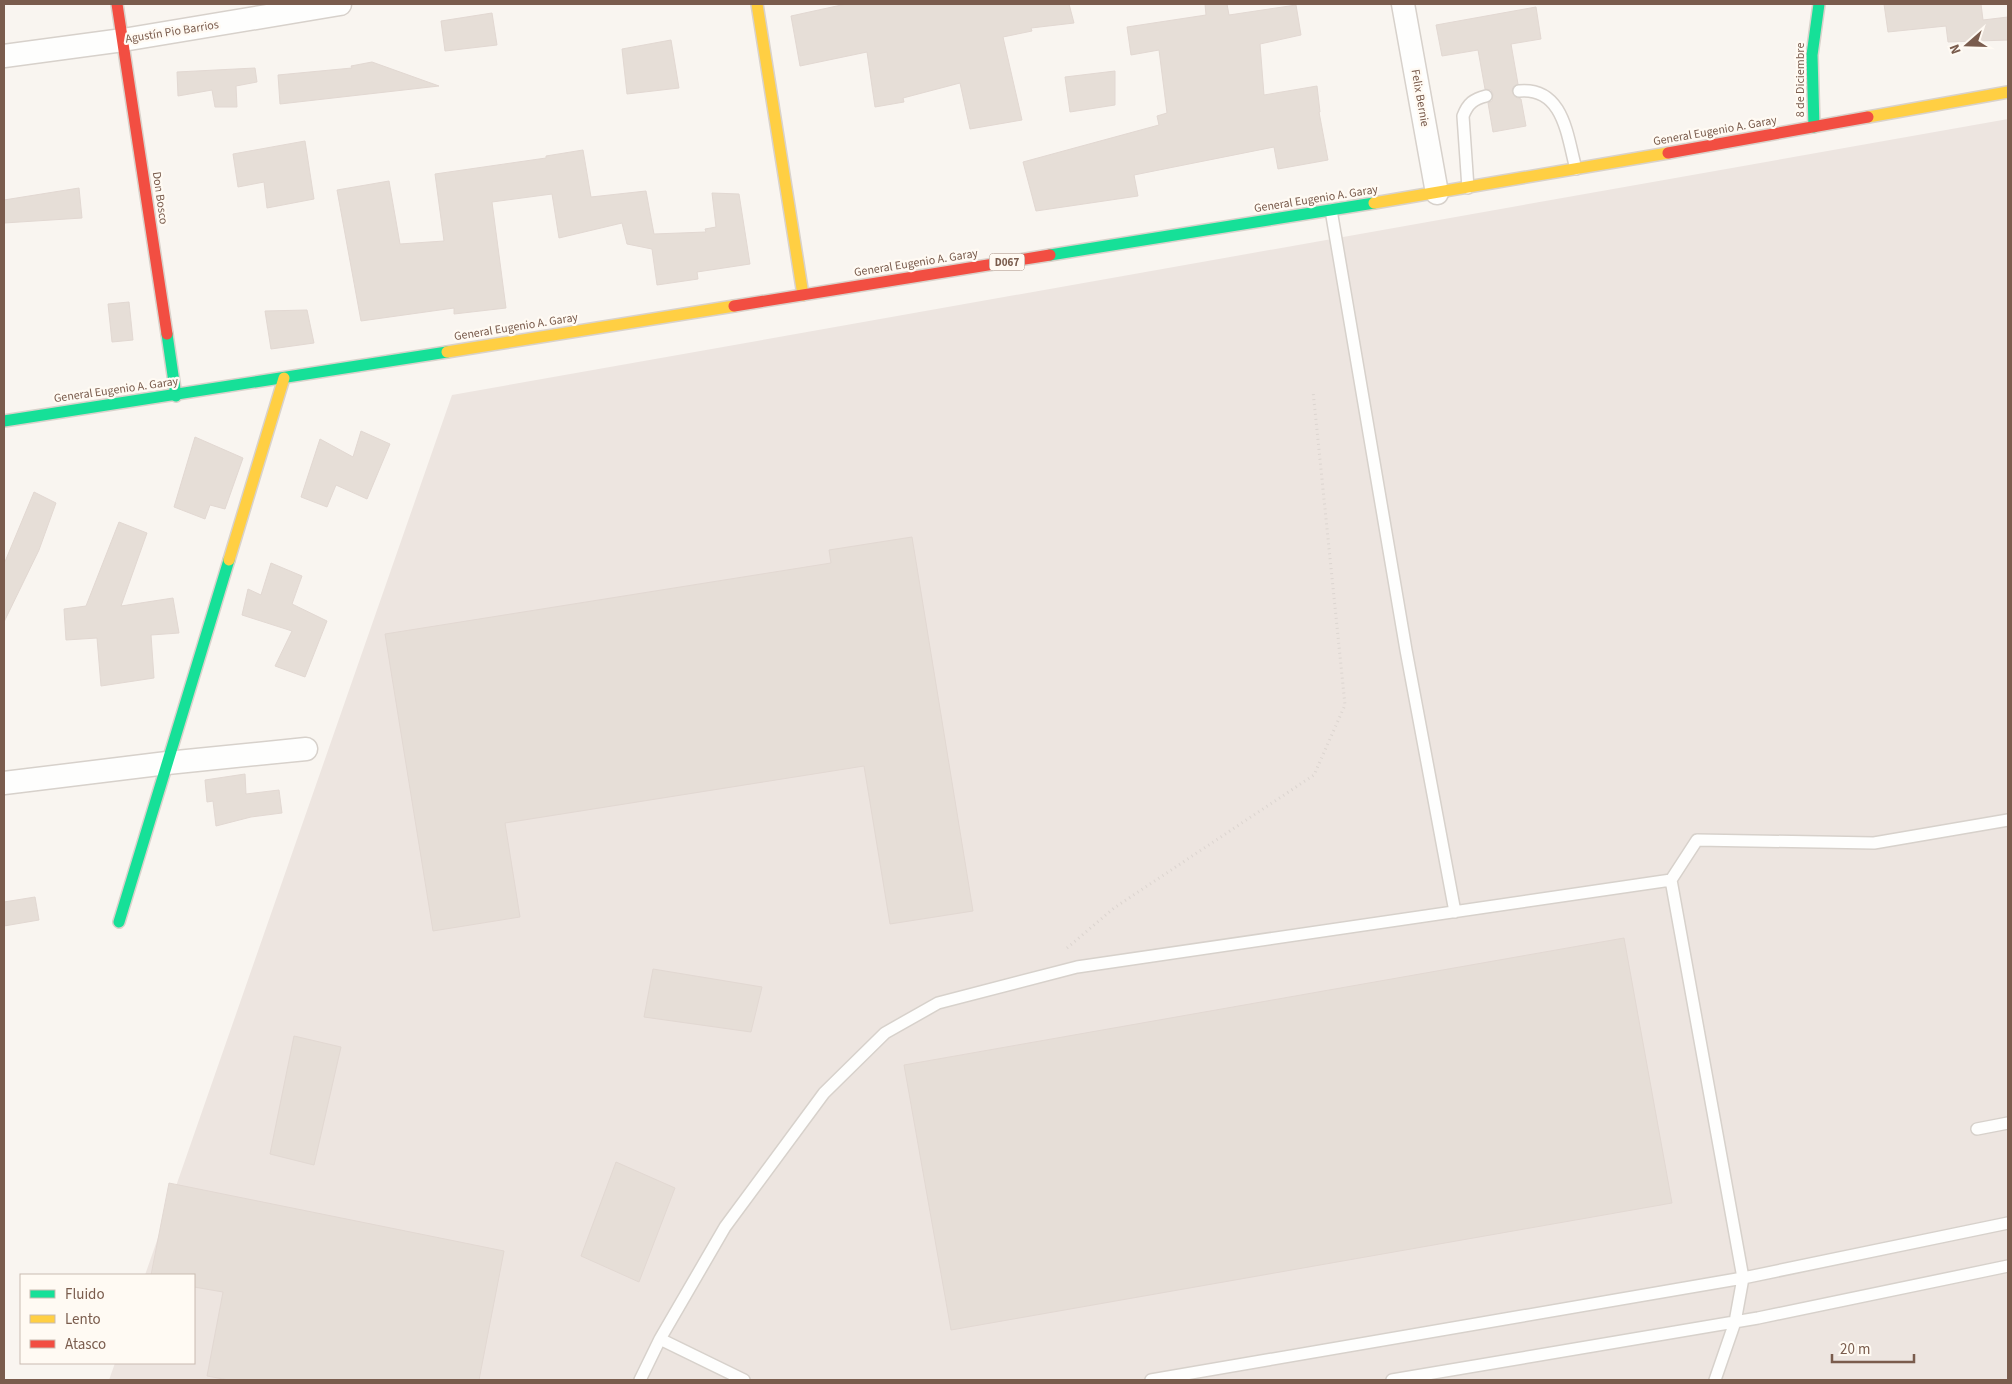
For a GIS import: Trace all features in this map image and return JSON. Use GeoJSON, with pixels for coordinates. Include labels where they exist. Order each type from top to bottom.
{"type":"FeatureCollection","features":[{"type":"Feature","properties":{"kind":"main road","name":"Don Bosco"},"geometry":{"type":"LineString","coordinates":[[117,4],[176,396]]}},
{"type":"Feature","properties":{"kind":"main road"},"geometry":{"type":"LineString","coordinates":[[757,4],[803,295]]}},
{"type":"Feature","properties":{"kind":"main road","name":"8 de Diciembre"},"geometry":{"type":"LineString","coordinates":[[1814,127],[1812,55],[1819,4]]}},
{"type":"Feature","properties":{"kind":"main road","name":"General Eugenio A. Garay"},"geometry":{"type":"LineString","coordinates":[[4,421],[176,396],[1468,188],[2008,92]]}},
{"type":"Feature","properties":{"kind":"main road"},"geometry":{"type":"LineString","coordinates":[[119,922],[284,378]]}},
{"type":"Feature","properties":{"kind":"street","name":"Agustín Pio Barrios"},"geometry":{"type":"LineString","coordinates":[[4,56],[123,40],[340,4]]}},
{"type":"Feature","properties":{"kind":"street","name":"Felix Bernie"},"geometry":{"type":"LineString","coordinates":[[1403,4],[1436,193]]}},
{"type":"Feature","properties":{"kind":"street"},"geometry":{"type":"LineString","coordinates":[[4,783],[167,763],[306,749]]}},
{"type":"Feature","properties":{"kind":"lane"},"geometry":{"type":"LineString","coordinates":[[1519,91],[1532,90],[1550,99],[1560,111],[1576,169]]}},
{"type":"Feature","properties":{"kind":"lane"},"geometry":{"type":"LineString","coordinates":[[1468,188],[1463,116],[1466,108],[1473,100],[1486,96]]}},
{"type":"Feature","properties":{"kind":"lane"},"geometry":{"type":"LineString","coordinates":[[1331,210],[1406,650],[1455,912]]}},
{"type":"Feature","properties":{"kind":"lane"},"geometry":{"type":"LineString","coordinates":[[1715,1380],[1735,1322],[1743,1278],[1671,880],[1697,840],[1874,844],[2008,820]]}},
{"type":"Feature","properties":{"kind":"lane"},"geometry":{"type":"LineString","coordinates":[[653,1380],[641,1378],[660,1339],[726,1227],[824,1093],[885,1033],[938,1003],[1078,967],[1671,880]]}},
{"type":"Feature","properties":{"kind":"lane"},"geometry":{"type":"LineString","coordinates":[[1976,1129],[2008,1122]]}},
{"type":"Feature","properties":{"kind":"lane"},"geometry":{"type":"LineString","coordinates":[[1151,1380],[1743,1278],[2008,1223]]}},
{"type":"Feature","properties":{"kind":"lane"},"geometry":{"type":"LineString","coordinates":[[1392,1380],[1735,1322],[2008,1266]]}},
{"type":"Feature","properties":{"kind":"lane"},"geometry":{"type":"LineString","coordinates":[[660,1339],[744,1380]]}},
{"type":"Feature","properties":{"kind":"path"},"geometry":{"type":"LineString","coordinates":[[1061,953],[1114,908],[1314,775],[1345,705],[1313,391]]}},
{"type":"Feature","properties":{"kind":"shaded area"},"geometry":{"type":"Polygon","coordinates":[[[2008,119],[2008,1380],[109,1380],[115,1364],[195,1364],[195,1274],[145,1274],[452,395],[2008,119]]]}},
{"type":"Feature","properties":{"kind":"building"},"geometry":{"type":"Polygon","coordinates":[[[846,4],[1069,4],[1074,23],[1031,28],[1032,31],[1003,37],[1022,120],[970,129],[960,83],[903,98],[904,102],[875,107],[867,52],[800,66],[791,16],[846,4]]]}},
{"type":"Feature","properties":{"kind":"building"},"geometry":{"type":"Polygon","coordinates":[[[1205,4],[1227,4],[1229,15],[1296,5],[1301,35],[1260,44],[1264,95],[1317,86],[1319,112],[1328,160],[1278,169],[1274,147],[1134,175],[1138,196],[1036,211],[1023,162],[1159,125],[1157,116],[1167,113],[1159,50],[1131,55],[1127,27],[1206,15],[1205,4]]]}},
{"type":"Feature","properties":{"kind":"building"},"geometry":{"type":"Polygon","coordinates":[[[1884,4],[1981,4],[1983,20],[2008,17],[2008,40],[1948,42],[1946,26],[1888,32],[1884,4]]]}},
{"type":"Feature","properties":{"kind":"building"},"geometry":{"type":"Polygon","coordinates":[[[1536,7],[1541,39],[1511,44],[1518,84],[1513,87],[1512,91],[1515,97],[1521,99],[1526,126],[1493,132],[1488,103],[1492,101],[1493,94],[1491,90],[1485,89],[1478,50],[1442,56],[1436,25],[1536,7]]]}},
{"type":"Feature","properties":{"kind":"building"},"geometry":{"type":"Polygon","coordinates":[[[492,13],[497,45],[445,51],[441,21],[492,13]]]}},
{"type":"Feature","properties":{"kind":"building"},"geometry":{"type":"Polygon","coordinates":[[[671,40],[679,88],[627,94],[622,49],[671,40]]]}},
{"type":"Feature","properties":{"kind":"building"},"geometry":{"type":"Polygon","coordinates":[[[372,62],[439,86],[280,104],[278,75],[352,68],[351,66],[372,62]]]}},
{"type":"Feature","properties":{"kind":"building"},"geometry":{"type":"Polygon","coordinates":[[[255,68],[257,82],[236,86],[237,107],[215,107],[212,90],[178,96],[177,72],[255,68]]]}},
{"type":"Feature","properties":{"kind":"building"},"geometry":{"type":"Polygon","coordinates":[[[1115,71],[1115,105],[1070,112],[1065,77],[1115,71]]]}},
{"type":"Feature","properties":{"kind":"building"},"geometry":{"type":"Polygon","coordinates":[[[305,141],[314,199],[267,208],[264,182],[238,187],[233,154],[305,141]]]}},
{"type":"Feature","properties":{"kind":"building"},"geometry":{"type":"Polygon","coordinates":[[[583,150],[591,197],[646,191],[654,234],[706,232],[705,229],[716,227],[712,193],[739,194],[750,264],[697,272],[698,279],[657,285],[652,249],[627,244],[622,223],[559,238],[552,194],[492,202],[506,308],[454,314],[454,308],[361,321],[337,190],[389,181],[400,244],[444,241],[435,174],[546,158],[546,156],[583,150]]]}},
{"type":"Feature","properties":{"kind":"building"},"geometry":{"type":"Polygon","coordinates":[[[79,188],[82,218],[4,223],[4,200],[79,188]]]}},
{"type":"Feature","properties":{"kind":"building"},"geometry":{"type":"Polygon","coordinates":[[[129,302],[133,340],[112,342],[108,304],[129,302]]]}},
{"type":"Feature","properties":{"kind":"building"},"geometry":{"type":"Polygon","coordinates":[[[307,310],[314,343],[271,349],[265,311],[307,310]]]}},
{"type":"Feature","properties":{"kind":"building"},"geometry":{"type":"Polygon","coordinates":[[[361,431],[390,444],[367,499],[336,485],[327,507],[301,497],[320,439],[353,457],[361,431]]]}},
{"type":"Feature","properties":{"kind":"building"},"geometry":{"type":"Polygon","coordinates":[[[195,437],[243,458],[225,509],[210,505],[205,519],[174,507],[195,437]]]}},
{"type":"Feature","properties":{"kind":"building"},"geometry":{"type":"Polygon","coordinates":[[[34,492],[56,503],[39,550],[4,622],[4,564],[34,492]]]}},
{"type":"Feature","properties":{"kind":"building"},"geometry":{"type":"Polygon","coordinates":[[[119,522],[147,533],[121,606],[173,598],[179,633],[151,635],[154,678],[101,686],[97,638],[66,640],[64,609],[86,606],[119,522]]]}},
{"type":"Feature","properties":{"kind":"building"},"geometry":{"type":"Polygon","coordinates":[[[912,537],[973,911],[890,924],[864,766],[505,823],[520,917],[433,931],[385,634],[831,563],[829,550],[912,537]]]}},
{"type":"Feature","properties":{"kind":"building"},"geometry":{"type":"Polygon","coordinates":[[[271,563],[302,576],[292,604],[327,621],[305,677],[275,666],[292,631],[242,615],[248,589],[261,595],[271,563]]]}},
{"type":"Feature","properties":{"kind":"building"},"geometry":{"type":"Polygon","coordinates":[[[245,774],[246,794],[279,790],[282,813],[251,817],[216,826],[213,801],[207,802],[205,780],[245,774]]]}},
{"type":"Feature","properties":{"kind":"building"},"geometry":{"type":"Polygon","coordinates":[[[35,897],[39,920],[4,926],[4,902],[35,897]]]}},
{"type":"Feature","properties":{"kind":"building"},"geometry":{"type":"Polygon","coordinates":[[[1624,938],[1672,1203],[951,1330],[904,1065],[1624,938]]]}},
{"type":"Feature","properties":{"kind":"building"},"geometry":{"type":"Polygon","coordinates":[[[653,969],[762,987],[751,1032],[644,1017],[653,969]]]}},
{"type":"Feature","properties":{"kind":"building"},"geometry":{"type":"Polygon","coordinates":[[[294,1036],[341,1047],[314,1165],[270,1154],[294,1036]]]}},
{"type":"Feature","properties":{"kind":"building"},"geometry":{"type":"Polygon","coordinates":[[[616,1162],[675,1188],[639,1282],[581,1256],[616,1162]]]}},
{"type":"Feature","properties":{"kind":"building"},"geometry":{"type":"Polygon","coordinates":[[[169,1183],[504,1251],[479,1380],[229,1380],[207,1376],[223,1292],[195,1287],[195,1274],[151,1274],[169,1183]]]}},
{"type":"Feature","properties":{"kind":"traffic: fast"},"geometry":{"type":"LineString","coordinates":[[1814,127],[1812,55],[1819,4]]}},
{"type":"Feature","properties":{"kind":"traffic: fast"},"geometry":{"type":"LineString","coordinates":[[1050,255],[1374,203]]}},
{"type":"Feature","properties":{"kind":"traffic: fast"},"geometry":{"type":"LineString","coordinates":[[167,334],[176,396]]}},
{"type":"Feature","properties":{"kind":"traffic: fast"},"geometry":{"type":"LineString","coordinates":[[4,421],[447,352]]}},
{"type":"Feature","properties":{"kind":"traffic: fast"},"geometry":{"type":"LineString","coordinates":[[119,922],[229,560]]}},
{"type":"Feature","properties":{"kind":"traffic: slow"},"geometry":{"type":"LineString","coordinates":[[757,4],[803,295]]}},
{"type":"Feature","properties":{"kind":"traffic: slow"},"geometry":{"type":"LineString","coordinates":[[1868,117],[2008,92]]}},
{"type":"Feature","properties":{"kind":"traffic: slow"},"geometry":{"type":"LineString","coordinates":[[1374,203],[1668,153]]}},
{"type":"Feature","properties":{"kind":"traffic: slow"},"geometry":{"type":"LineString","coordinates":[[447,352],[734,306]]}},
{"type":"Feature","properties":{"kind":"traffic: slow"},"geometry":{"type":"LineString","coordinates":[[229,560],[284,378]]}},
{"type":"Feature","properties":{"kind":"traffic: jam"},"geometry":{"type":"LineString","coordinates":[[117,4],[167,334]]}},
{"type":"Feature","properties":{"kind":"traffic: jam"},"geometry":{"type":"LineString","coordinates":[[1668,153],[1868,117]]}},
{"type":"Feature","properties":{"kind":"traffic: jam"},"geometry":{"type":"LineString","coordinates":[[734,306],[1050,255]]}}]}
